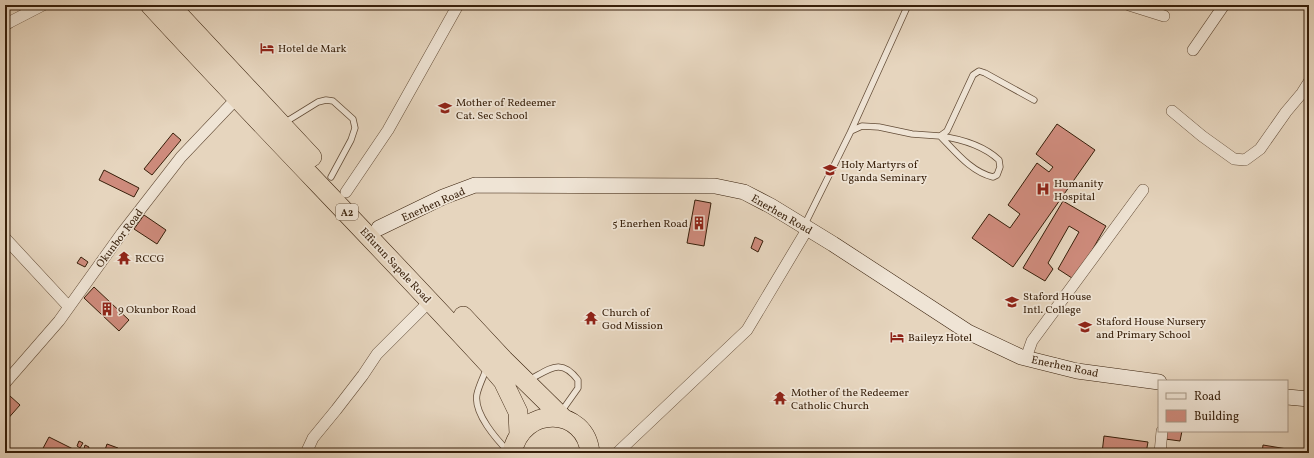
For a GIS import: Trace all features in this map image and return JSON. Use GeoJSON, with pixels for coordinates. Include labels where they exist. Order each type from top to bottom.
{"type":"FeatureCollection","features":[{"type":"Feature","properties":{"kind":"highway","name":"Effurun Sapele Road"},"geometry":{"type":"LineString","coordinates":[[150,5],[488,363],[503,382],[512,397],[518,412],[519,434]]}},
{"type":"Feature","properties":{"kind":"highway","name":"Effurun Sapele Road"},"geometry":{"type":"LineString","coordinates":[[179,8],[281,124],[499,355],[562,417]]}},
{"type":"Feature","properties":{"kind":"highway"},"geometry":{"type":"LineString","coordinates":[[519,434],[528,425],[539,419],[562,417]]}},
{"type":"Feature","properties":{"kind":"highway","name":"A2"},"geometry":{"type":"LineString","coordinates":[[562,417],[576,425],[584,434],[591,451]]}},
{"type":"Feature","properties":{"kind":"highway","name":"A2"},"geometry":{"type":"LineString","coordinates":[[511,453],[519,434]]}},
{"type":"Feature","properties":{"kind":"street"},"geometry":{"type":"LineString","coordinates":[[5,25],[43,5]]}},
{"type":"Feature","properties":{"kind":"street"},"geometry":{"type":"LineString","coordinates":[[346,192],[388,130],[458,5]]}},
{"type":"Feature","properties":{"kind":"street"},"geometry":{"type":"LineString","coordinates":[[1129,5],[1164,16]]}},
{"type":"Feature","properties":{"kind":"street"},"geometry":{"type":"LineString","coordinates":[[1193,50],[1224,5]]}},
{"type":"Feature","properties":{"kind":"street"},"geometry":{"type":"LineString","coordinates":[[1172,111],[1202,136],[1234,159],[1245,160],[1260,149],[1286,112],[1305,96],[1309,82]]}},
{"type":"Feature","properties":{"kind":"street","name":"Okunbor Road"},"geometry":{"type":"LineString","coordinates":[[5,383],[69,307],[122,233],[182,157],[237,98]]}},
{"type":"Feature","properties":{"kind":"street","name":"Enerhen Road"},"geometry":{"type":"LineString","coordinates":[[379,228],[443,197],[475,185],[715,186],[744,192],[771,206],[968,332],[1021,357],[1076,371],[1158,382]]}},
{"type":"Feature","properties":{"kind":"street"},"geometry":{"type":"LineString","coordinates":[[1026,358],[1032,341],[1143,190]]}},
{"type":"Feature","properties":{"kind":"street"},"geometry":{"type":"LineString","coordinates":[[617,453],[747,330],[806,227]]}},
{"type":"Feature","properties":{"kind":"street"},"geometry":{"type":"LineString","coordinates":[[5,238],[69,307]]}},
{"type":"Feature","properties":{"kind":"street"},"geometry":{"type":"LineString","coordinates":[[306,453],[313,438],[363,375],[376,354],[430,301]]}},
{"type":"Feature","properties":{"kind":"street"},"geometry":{"type":"LineString","coordinates":[[1288,397],[1309,399]]}},
{"type":"Feature","properties":{"kind":"street"},"geometry":{"type":"LineString","coordinates":[[1160,453],[1162,432]]}},
{"type":"Feature","properties":{"kind":"lane"},"geometry":{"type":"LineString","coordinates":[[806,227],[908,5]]}},
{"type":"Feature","properties":{"kind":"lane"},"geometry":{"type":"LineString","coordinates":[[940,136],[947,131],[973,75],[979,71],[1034,100]]}},
{"type":"Feature","properties":{"kind":"lane"},"geometry":{"type":"LineString","coordinates":[[281,124],[318,102],[326,100],[333,101],[353,119],[354,128],[351,140],[331,177]]}},
{"type":"Feature","properties":{"kind":"lane"},"geometry":{"type":"LineString","coordinates":[[851,131],[862,126],[879,127],[912,134],[940,136],[958,138],[993,154],[999,160],[1000,167],[997,175],[993,177],[985,176],[974,169],[940,136]]}},
{"type":"Feature","properties":{"kind":"lane"},"geometry":{"type":"LineString","coordinates":[[488,363],[477,394],[478,408],[498,441],[511,453]]}},
{"type":"Feature","properties":{"kind":"lane"},"geometry":{"type":"LineString","coordinates":[[526,382],[552,368],[567,368],[573,373],[578,380],[578,388],[562,417]]}},
{"type":"Feature","properties":{"kind":"building","name":"Humanity Hospital"},"geometry":{"type":"Polygon","coordinates":[[[1057,124],[1095,150],[1013,267],[972,238],[989,214],[1010,228],[1020,214],[1008,205],[1037,163],[1049,172],[1053,167],[1036,154],[1057,124]]]}},
{"type":"Feature","properties":{"kind":"building"},"geometry":{"type":"Polygon","coordinates":[[[173,133],[181,140],[152,175],[144,169],[173,133]]]}},
{"type":"Feature","properties":{"kind":"building"},"geometry":{"type":"Polygon","coordinates":[[[104,170],[139,188],[134,197],[99,180],[104,170]]]}},
{"type":"Feature","properties":{"kind":"building","name":"5 Enerhen Road"},"geometry":{"type":"Polygon","coordinates":[[[695,200],[711,203],[704,246],[687,243],[695,200]]]}},
{"type":"Feature","properties":{"kind":"building"},"geometry":{"type":"Polygon","coordinates":[[[1063,201],[1106,226],[1075,280],[1058,269],[1079,232],[1069,226],[1048,263],[1053,269],[1045,281],[1023,268],[1063,201]]]}},
{"type":"Feature","properties":{"kind":"building"},"geometry":{"type":"Polygon","coordinates":[[[144,215],[166,230],[157,244],[134,229],[144,215]]]}},
{"type":"Feature","properties":{"kind":"building"},"geometry":{"type":"Polygon","coordinates":[[[755,237],[763,241],[758,252],[751,248],[755,237]]]}},
{"type":"Feature","properties":{"kind":"building"},"geometry":{"type":"Polygon","coordinates":[[[81,257],[88,262],[85,267],[77,263],[81,257]]]}},
{"type":"Feature","properties":{"kind":"building","name":"9 Okunbor Road"},"geometry":{"type":"Polygon","coordinates":[[[94,287],[129,320],[119,331],[84,298],[94,287]]]}},
{"type":"Feature","properties":{"kind":"building"},"geometry":{"type":"Polygon","coordinates":[[[10,396],[20,405],[5,422],[5,402],[10,396]]]}},
{"type":"Feature","properties":{"kind":"building"},"geometry":{"type":"Polygon","coordinates":[[[1166,432],[1182,432],[1180,441],[1165,439],[1166,432]]]}},
{"type":"Feature","properties":{"kind":"building"},"geometry":{"type":"Polygon","coordinates":[[[1104,436],[1148,442],[1146,453],[1102,453],[1104,436]]]}},
{"type":"Feature","properties":{"kind":"building"},"geometry":{"type":"Polygon","coordinates":[[[49,437],[73,449],[72,451],[76,453],[41,452],[49,437]]]}},
{"type":"Feature","properties":{"kind":"building"},"geometry":{"type":"Polygon","coordinates":[[[79,441],[83,443],[80,448],[77,446],[79,441]]]}},
{"type":"Feature","properties":{"kind":"building"},"geometry":{"type":"Polygon","coordinates":[[[107,444],[118,448],[117,453],[104,453],[107,444]]]}},
{"type":"Feature","properties":{"kind":"building"},"geometry":{"type":"Polygon","coordinates":[[[85,445],[89,447],[88,451],[84,449],[85,445]]]}},
{"type":"Feature","properties":{"kind":"building"},"geometry":{"type":"Polygon","coordinates":[[[1263,445],[1299,451],[1299,453],[1262,453],[1263,445]]]}},
{"type":"Feature","properties":{"kind":"place","name":"Hotel de Mark"},"geometry":{"type":"Point","coordinates":[267,48]}},
{"type":"Feature","properties":{"kind":"place","name":"Mother of Redeemer Cat. Sec School"},"geometry":{"type":"Point","coordinates":[445,108]}},
{"type":"Feature","properties":{"kind":"place","name":"Holy Martyrs of Uganda Seminary"},"geometry":{"type":"Point","coordinates":[830,170]}},
{"type":"Feature","properties":{"kind":"place","name":"Humanity Hospital"},"geometry":{"type":"Point","coordinates":[1043,189]}},
{"type":"Feature","properties":{"kind":"place","name":"5 Enerhen Road"},"geometry":{"type":"Point","coordinates":[699,223]}},
{"type":"Feature","properties":{"kind":"place","name":"RCCG"},"geometry":{"type":"Point","coordinates":[124,258]}},
{"type":"Feature","properties":{"kind":"place","name":"Staford House Intl. College"},"geometry":{"type":"Point","coordinates":[1012,302]}},
{"type":"Feature","properties":{"kind":"place","name":"9 Okunbor Road"},"geometry":{"type":"Point","coordinates":[107,309]}},
{"type":"Feature","properties":{"kind":"place","name":"Church of God Mission"},"geometry":{"type":"Point","coordinates":[591,318]}},
{"type":"Feature","properties":{"kind":"place","name":"Staford House Nursery and Primary School"},"geometry":{"type":"Point","coordinates":[1085,327]}},
{"type":"Feature","properties":{"kind":"place","name":"Baileyz Hotel"},"geometry":{"type":"Point","coordinates":[897,337]}},
{"type":"Feature","properties":{"kind":"place","name":"Mother of the Redeemer Catholic Church"},"geometry":{"type":"Point","coordinates":[780,398]}}]}
